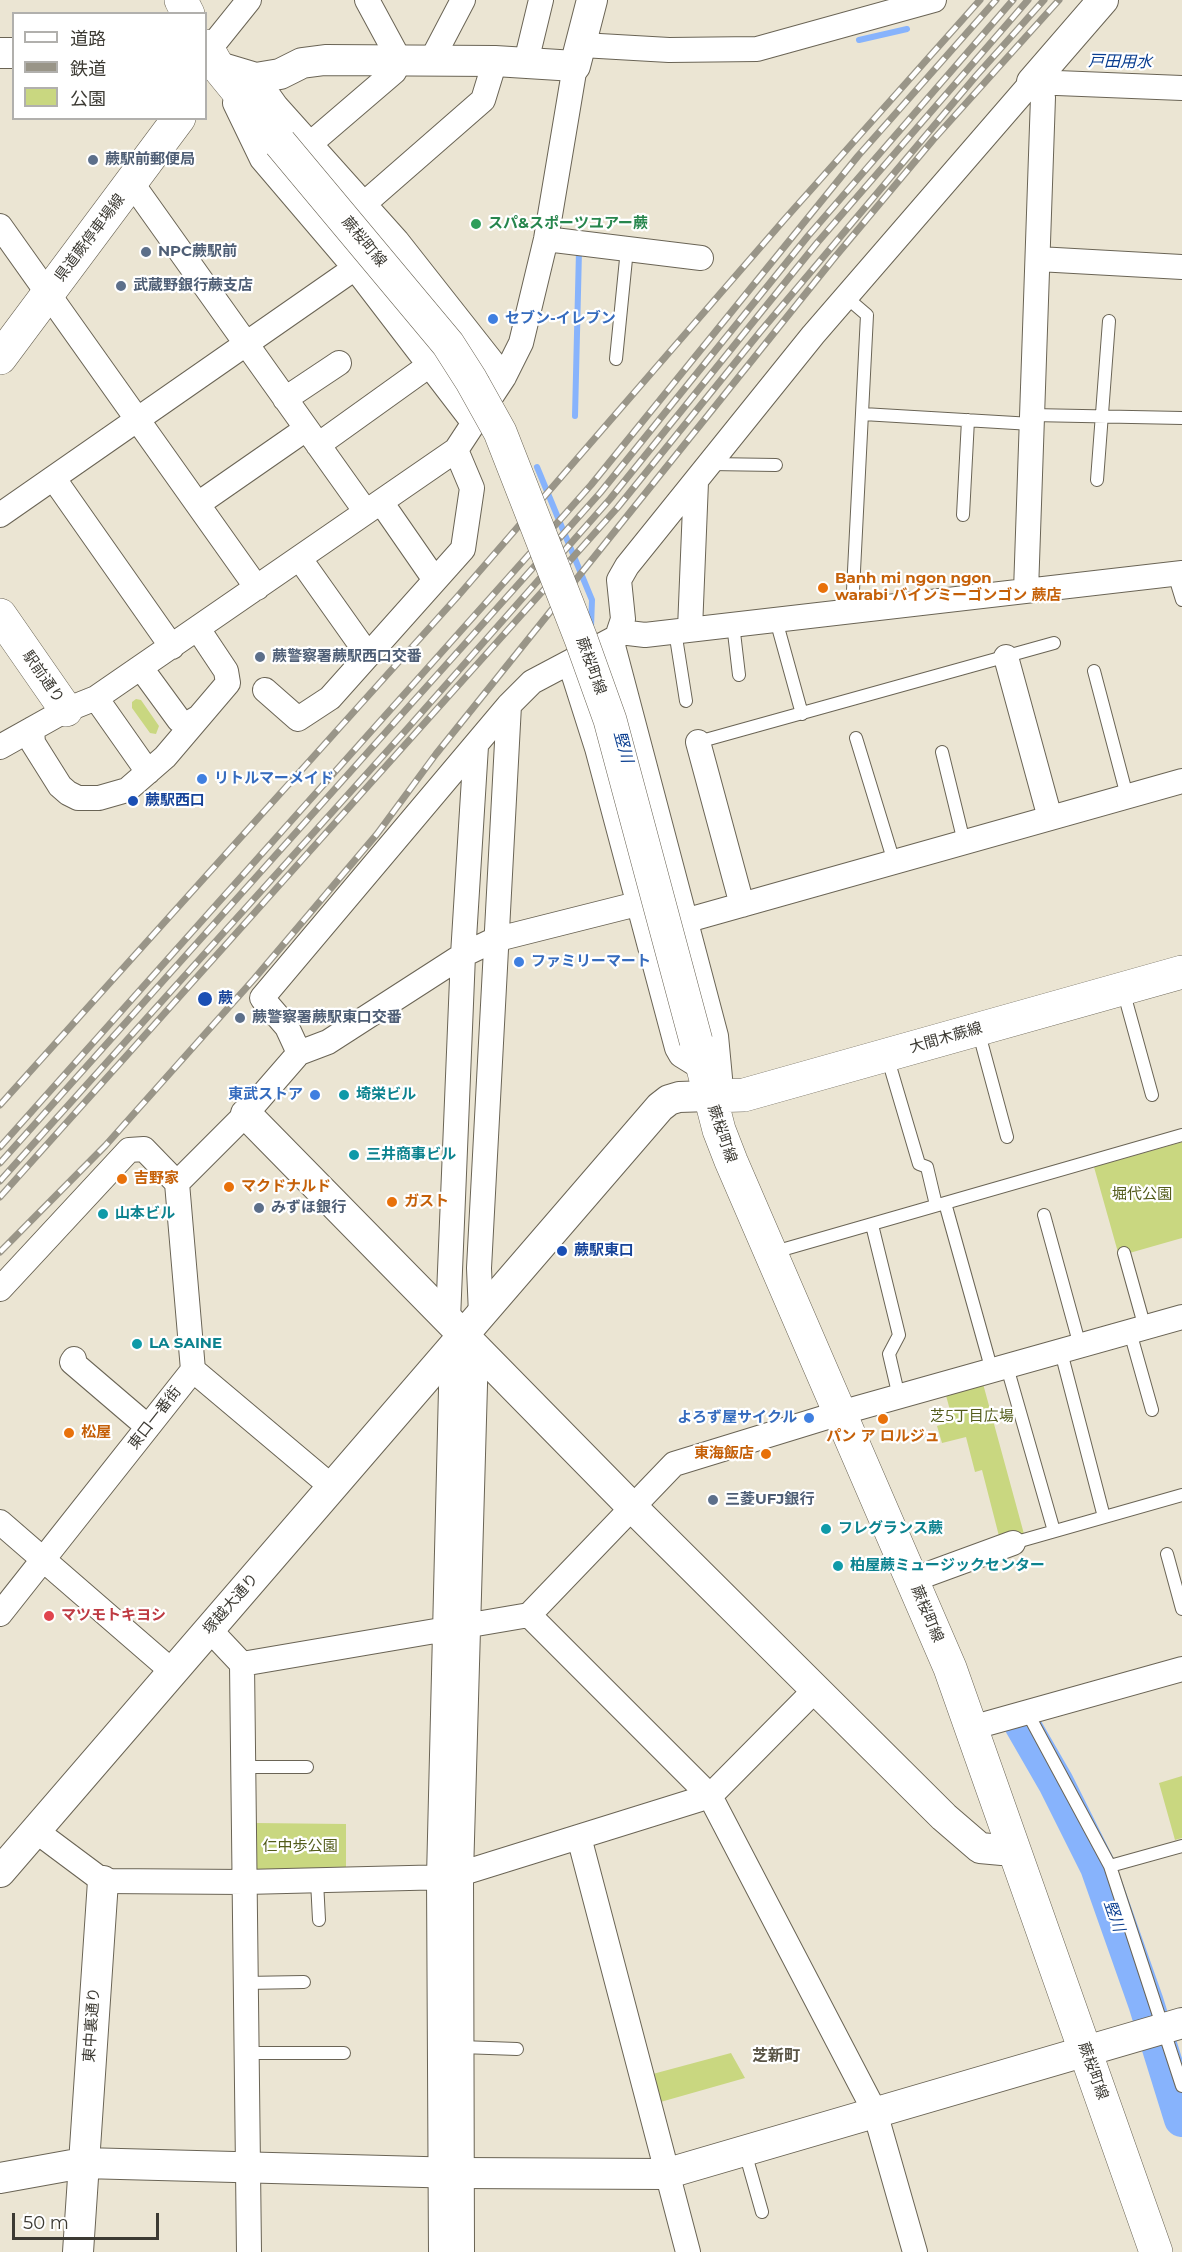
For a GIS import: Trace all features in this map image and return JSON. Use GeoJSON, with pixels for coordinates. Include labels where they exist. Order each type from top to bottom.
{"type":"FeatureCollection","features":[{"type":"Feature","properties":{"kind":"main road","name":"蕨桜町線"},"geometry":{"type":"LineString","coordinates":[[208,62],[295,143],[448,344],[500,432],[577,628],[610,720],[702,1069],[730,1161],[912,1580],[971,1728],[1011,1847],[1086,2051],[1156,2252]]}},
{"type":"Feature","properties":{"kind":"main road","name":"県道蕨停車場線"},"geometry":{"type":"LineString","coordinates":[[0,358],[178,120]]}},
{"type":"Feature","properties":{"kind":"main road","name":"駅前通り"},"geometry":{"type":"LineString","coordinates":[[0,615],[66,710]]}},
{"type":"Feature","properties":{"kind":"main road","name":"大間木蕨線"},"geometry":{"type":"LineString","coordinates":[[702,1069],[744,1095],[1182,972]]}},
{"type":"Feature","properties":{"kind":"street"},"geometry":{"type":"LineString","coordinates":[[208,62],[249,0]]}},
{"type":"Feature","properties":{"kind":"street"},"geometry":{"type":"LineString","coordinates":[[367,0],[400,61]]}},
{"type":"Feature","properties":{"kind":"street"},"geometry":{"type":"LineString","coordinates":[[431,61],[463,0]]}},
{"type":"Feature","properties":{"kind":"street"},"geometry":{"type":"LineString","coordinates":[[526,62],[541,0]]}},
{"type":"Feature","properties":{"kind":"street"},"geometry":{"type":"LineString","coordinates":[[0,747],[66,710],[96,698],[456,450],[504,377],[521,343],[546,239],[579,55],[592,0]]}},
{"type":"Feature","properties":{"kind":"street"},"geometry":{"type":"LineString","coordinates":[[208,62],[256,78],[280,74],[302,63],[313,62],[526,62],[579,55],[669,50],[756,50],[933,0]]}},
{"type":"Feature","properties":{"kind":"street"},"geometry":{"type":"LineString","coordinates":[[570,663],[597,748],[677,1048],[681,1055],[720,1078],[716,1036],[616,637],[622,619],[619,585],[623,571],[846,297],[1103,0]]}},
{"type":"Feature","properties":{"kind":"street"},"geometry":{"type":"LineString","coordinates":[[295,143],[394,72],[400,61]]}},
{"type":"Feature","properties":{"kind":"street"},"geometry":{"type":"LineString","coordinates":[[364,203],[483,99],[495,61]]}},
{"type":"Feature","properties":{"kind":"street"},"geometry":{"type":"LineString","coordinates":[[208,62],[262,159],[355,268],[431,364],[473,422]]}},
{"type":"Feature","properties":{"kind":"street"},"geometry":{"type":"LineString","coordinates":[[256,78],[276,106],[295,143],[364,203],[504,377]]}},
{"type":"Feature","properties":{"kind":"street"},"geometry":{"type":"LineString","coordinates":[[1032,82],[1182,88]]}},
{"type":"Feature","properties":{"kind":"street"},"geometry":{"type":"LineString","coordinates":[[1026,591],[1043,98],[1032,82]]}},
{"type":"Feature","properties":{"kind":"street"},"geometry":{"type":"LineString","coordinates":[[131,182],[312,437],[435,580]]}},
{"type":"Feature","properties":{"kind":"street"},"geometry":{"type":"LineString","coordinates":[[0,226],[257,588]]}},
{"type":"Feature","properties":{"kind":"street"},"geometry":{"type":"LineString","coordinates":[[546,239],[701,258]]}},
{"type":"Feature","properties":{"kind":"street"},"geometry":{"type":"LineString","coordinates":[[1038,259],[1182,267]]}},
{"type":"Feature","properties":{"kind":"street"},"geometry":{"type":"LineString","coordinates":[[0,515],[355,268]]}},
{"type":"Feature","properties":{"kind":"street"},"geometry":{"type":"LineString","coordinates":[[285,399],[339,363]]}},
{"type":"Feature","properties":{"kind":"street"},"geometry":{"type":"LineString","coordinates":[[198,504],[431,364]]}},
{"type":"Feature","properties":{"kind":"street"},"geometry":{"type":"LineString","coordinates":[[265,690],[298,719],[330,698],[463,549],[472,488],[456,450]]}},
{"type":"Feature","properties":{"kind":"street"},"geometry":{"type":"LineString","coordinates":[[683,630],[704,473]]}},
{"type":"Feature","properties":{"kind":"street"},"geometry":{"type":"LineString","coordinates":[[54,479],[172,647]]}},
{"type":"Feature","properties":{"kind":"street"},"geometry":{"type":"LineString","coordinates":[[300,559],[368,655]]}},
{"type":"Feature","properties":{"kind":"street"},"geometry":{"type":"LineString","coordinates":[[298,1053],[287,1027],[262,998],[509,705],[532,682],[616,637],[1178,574]]}},
{"type":"Feature","properties":{"kind":"street"},"geometry":{"type":"LineString","coordinates":[[32,729],[33,743],[60,786],[78,798],[99,798],[119,793],[148,772],[226,688],[228,677],[198,629]]}},
{"type":"Feature","properties":{"kind":"street"},"geometry":{"type":"LineString","coordinates":[[1006,657],[1050,818]]}},
{"type":"Feature","properties":{"kind":"street"},"geometry":{"type":"LineString","coordinates":[[141,668],[178,720],[187,724],[199,717]]}},
{"type":"Feature","properties":{"kind":"street"},"geometry":{"type":"LineString","coordinates":[[96,698],[148,772]]}},
{"type":"Feature","properties":{"kind":"street"},"geometry":{"type":"LineString","coordinates":[[464,1333],[478,1268],[494,940],[509,705]]}},
{"type":"Feature","properties":{"kind":"street"},"geometry":{"type":"LineString","coordinates":[[698,742],[742,905]]}},
{"type":"Feature","properties":{"kind":"street"},"geometry":{"type":"LineString","coordinates":[[462,2252],[451,2173],[450,1876],[464,1333],[463,955],[476,746]]}},
{"type":"Feature","properties":{"kind":"street"},"geometry":{"type":"LineString","coordinates":[[688,920],[1182,781]]}},
{"type":"Feature","properties":{"kind":"street"},"geometry":{"type":"LineString","coordinates":[[177,1183],[246,1114],[298,1053],[328,1042],[463,955],[494,940],[638,904]]}},
{"type":"Feature","properties":{"kind":"street","name":"塚越大通り"},"geometry":{"type":"LineString","coordinates":[[0,1872],[660,1107],[669,1100],[679,1097],[702,1069]]}},
{"type":"Feature","properties":{"kind":"street"},"geometry":{"type":"LineString","coordinates":[[246,1114],[464,1333],[633,1508],[815,1690],[974,1844],[987,1850],[1011,1847]]}},
{"type":"Feature","properties":{"kind":"street"},"geometry":{"type":"LineString","coordinates":[[0,1289],[129,1150],[144,1149],[177,1183],[193,1370],[333,1487]]}},
{"type":"Feature","properties":{"kind":"street"},"geometry":{"type":"LineString","coordinates":[[242,1664],[528,1615],[674,1464],[840,1413],[1182,1317]]}},
{"type":"Feature","properties":{"kind":"street"},"geometry":{"type":"LineString","coordinates":[[74,1359],[72,1362],[148,1427]]}},
{"type":"Feature","properties":{"kind":"street","name":"東口一番街"},"geometry":{"type":"LineString","coordinates":[[0,1614],[193,1370]]}},
{"type":"Feature","properties":{"kind":"street"},"geometry":{"type":"LineString","coordinates":[[0,1522],[173,1672]]}},
{"type":"Feature","properties":{"kind":"street"},"geometry":{"type":"LineString","coordinates":[[912,1580],[1013,1542]]}},
{"type":"Feature","properties":{"kind":"street"},"geometry":{"type":"LineString","coordinates":[[528,1615],[710,1796],[874,2112],[915,2252]]}},
{"type":"Feature","properties":{"kind":"street"},"geometry":{"type":"LineString","coordinates":[[209,1629],[242,1664],[249,2252]]}},
{"type":"Feature","properties":{"kind":"street"},"geometry":{"type":"LineString","coordinates":[[971,1728],[1182,1669]]}},
{"type":"Feature","properties":{"kind":"street"},"geometry":{"type":"LineString","coordinates":[[36,1831],[103,1881],[317,1881],[450,1876],[710,1796],[815,1690]]}},
{"type":"Feature","properties":{"kind":"street"},"geometry":{"type":"LineString","coordinates":[[579,1837],[665,2174],[688,2252]]}},
{"type":"Feature","properties":{"kind":"street"},"geometry":{"type":"LineString","coordinates":[[441,2252],[451,2173],[461,2047],[450,1876]]}},
{"type":"Feature","properties":{"kind":"street","name":"東中裏通り"},"geometry":{"type":"LineString","coordinates":[[78,2252],[103,1881]]}},
{"type":"Feature","properties":{"kind":"street"},"geometry":{"type":"LineString","coordinates":[[0,2178],[83,2163],[451,2173],[665,2174],[1163,2028]]}},
{"type":"Feature","properties":{"kind":"lane"},"geometry":{"type":"LineString","coordinates":[[616,359],[627,249]]}},
{"type":"Feature","properties":{"kind":"lane"},"geometry":{"type":"LineString","coordinates":[[846,297],[867,315],[852,610]]}},
{"type":"Feature","properties":{"kind":"lane"},"geometry":{"type":"LineString","coordinates":[[1097,480],[1109,321]]}},
{"type":"Feature","properties":{"kind":"lane"},"geometry":{"type":"LineString","coordinates":[[863,414],[968,420],[1182,418]]}},
{"type":"Feature","properties":{"kind":"lane"},"geometry":{"type":"LineString","coordinates":[[963,515],[968,420]]}},
{"type":"Feature","properties":{"kind":"lane"},"geometry":{"type":"LineString","coordinates":[[704,473],[776,465]]}},
{"type":"Feature","properties":{"kind":"lane"},"geometry":{"type":"LineString","coordinates":[[1178,574],[1182,600]]}},
{"type":"Feature","properties":{"kind":"lane"},"geometry":{"type":"LineString","coordinates":[[776,620],[802,714]]}},
{"type":"Feature","properties":{"kind":"lane"},"geometry":{"type":"LineString","coordinates":[[733,624],[739,675]]}},
{"type":"Feature","properties":{"kind":"lane"},"geometry":{"type":"LineString","coordinates":[[683,630],[686,701]]}},
{"type":"Feature","properties":{"kind":"lane"},"geometry":{"type":"LineString","coordinates":[[698,742],[1054,643]]}},
{"type":"Feature","properties":{"kind":"lane"},"geometry":{"type":"LineString","coordinates":[[1094,671],[1127,796]]}},
{"type":"Feature","properties":{"kind":"lane"},"geometry":{"type":"LineString","coordinates":[[856,738],[894,862]]}},
{"type":"Feature","properties":{"kind":"lane"},"geometry":{"type":"LineString","coordinates":[[942,752],[964,842]]}},
{"type":"Feature","properties":{"kind":"lane"},"geometry":{"type":"LineString","coordinates":[[1123,988],[1152,1095]]}},
{"type":"Feature","properties":{"kind":"lane"},"geometry":{"type":"LineString","coordinates":[[978,1029],[1007,1137]]}},
{"type":"Feature","properties":{"kind":"lane"},"geometry":{"type":"LineString","coordinates":[[886,1055],[919,1164],[927,1167],[941,1204],[1054,1531]]}},
{"type":"Feature","properties":{"kind":"lane"},"geometry":{"type":"LineString","coordinates":[[769,1254],[1182,1135]]}},
{"type":"Feature","properties":{"kind":"lane"},"geometry":{"type":"LineString","coordinates":[[1044,1215],[1104,1517]]}},
{"type":"Feature","properties":{"kind":"lane"},"geometry":{"type":"LineString","coordinates":[[872,1225],[899,1335],[890,1354],[899,1397]]}},
{"type":"Feature","properties":{"kind":"lane"},"geometry":{"type":"LineString","coordinates":[[1124,1253],[1152,1410]]}},
{"type":"Feature","properties":{"kind":"lane"},"geometry":{"type":"LineString","coordinates":[[1013,1542],[1182,1495]]}},
{"type":"Feature","properties":{"kind":"lane"},"geometry":{"type":"LineString","coordinates":[[1167,1554],[1182,1609]]}},
{"type":"Feature","properties":{"kind":"lane"},"geometry":{"type":"LineString","coordinates":[[1027,1712],[1110,1866],[1182,2086]]}},
{"type":"Feature","properties":{"kind":"lane"},"geometry":{"type":"LineString","coordinates":[[243,1767],[307,1767]]}},
{"type":"Feature","properties":{"kind":"lane"},"geometry":{"type":"LineString","coordinates":[[1110,1866],[1182,1846]]}},
{"type":"Feature","properties":{"kind":"lane"},"geometry":{"type":"LineString","coordinates":[[317,1881],[319,1920]]}},
{"type":"Feature","properties":{"kind":"lane"},"geometry":{"type":"LineString","coordinates":[[244,1983],[304,1982]]}},
{"type":"Feature","properties":{"kind":"lane"},"geometry":{"type":"LineString","coordinates":[[461,2047],[517,2049]]}},
{"type":"Feature","properties":{"kind":"lane"},"geometry":{"type":"LineString","coordinates":[[246,2053],[344,2053]]}},
{"type":"Feature","properties":{"kind":"lane"},"geometry":{"type":"LineString","coordinates":[[744,2150],[762,2212]]}},
{"type":"Feature","properties":{"kind":"green space"},"geometry":{"type":"Polygon","coordinates":[[[136,699],[141,700],[159,726],[156,734],[150,733],[132,708],[132,702],[136,699]]]}},
{"type":"Feature","properties":{"kind":"green space","name":"堀代公園"},"geometry":{"type":"Polygon","coordinates":[[[1182,1142],[1182,1238],[1119,1256],[1094,1167],[1182,1142]]]}},
{"type":"Feature","properties":{"kind":"green space","name":"芝5丁目広場"},"geometry":{"type":"Polygon","coordinates":[[[982,1380],[1024,1534],[1000,1540],[982,1470],[975,1472],[966,1437],[942,1443],[937,1426],[953,1421],[945,1392],[982,1380]]]}},
{"type":"Feature","properties":{"kind":"green space"},"geometry":{"type":"Polygon","coordinates":[[[1182,1776],[1182,1838],[1175,1840],[1159,1783],[1182,1776]]]}},
{"type":"Feature","properties":{"kind":"green space","name":"仁中歩公園"},"geometry":{"type":"Polygon","coordinates":[[[255,1823],[346,1824],[346,1870],[255,1871],[255,1823]]]}},
{"type":"Feature","properties":{"kind":"green space"},"geometry":{"type":"Polygon","coordinates":[[[731,2053],[745,2078],[657,2103],[649,2075],[731,2053]]]}},
{"type":"Feature","properties":{"kind":"waterway","name":"戸田用水"},"geometry":{"type":"LineString","coordinates":[[859,40],[907,29]]}},
{"type":"Feature","properties":{"kind":"waterway","name":"竪川"},"geometry":{"type":"LineString","coordinates":[[575,416],[579,251]]}},
{"type":"Feature","properties":{"kind":"waterway","name":"竪川"},"geometry":{"type":"LineString","coordinates":[[537,467],[592,600],[591,627]]}},
{"type":"Feature","properties":{"kind":"waterway","name":"竪川"},"geometry":{"type":"LineString","coordinates":[[1022,1724],[1056,1783],[1098,1867],[1146,2003],[1182,2119]]}},
{"type":"Feature","properties":{"kind":"railway"},"geometry":{"type":"LineString","coordinates":[[0,1105],[458,596],[784,220],[980,0]]}},
{"type":"Feature","properties":{"kind":"railway"},"geometry":{"type":"LineString","coordinates":[[0,1147],[591,485],[858,156],[996,0]]}},
{"type":"Feature","properties":{"kind":"railway"},"geometry":{"type":"LineString","coordinates":[[0,1163],[600,493],[808,236],[1013,0]]}},
{"type":"Feature","properties":{"kind":"railway"},"geometry":{"type":"LineString","coordinates":[[0,1181],[407,729],[610,499],[817,243],[1028,0]]}},
{"type":"Feature","properties":{"kind":"railway"},"geometry":{"type":"LineString","coordinates":[[0,1197],[618,507],[760,332],[976,76],[1044,0]]}},
{"type":"Feature","properties":{"kind":"railway"},"geometry":{"type":"LineString","coordinates":[[0,1252],[105,1146],[254,979],[377,834],[436,754],[835,257],[933,140],[1059,0]]}},
{"type":"Feature","properties":{"kind":"place","name":"蕨駅前郵便局"},"geometry":{"type":"Point","coordinates":[93,160]}},
{"type":"Feature","properties":{"kind":"place","name":"スパ&スポーツユアー蕨"},"geometry":{"type":"Point","coordinates":[476,224]}},
{"type":"Feature","properties":{"kind":"place","name":"NPC蕨駅前"},"geometry":{"type":"Point","coordinates":[146,252]}},
{"type":"Feature","properties":{"kind":"place","name":"武蔵野銀行蕨支店"},"geometry":{"type":"Point","coordinates":[121,286]}},
{"type":"Feature","properties":{"kind":"place","name":"セブン-イレブン"},"geometry":{"type":"Point","coordinates":[493,319]}},
{"type":"Feature","properties":{"kind":"place","name":"Banh mi ngon ngon warabi バインミーゴンゴン 蕨店"},"geometry":{"type":"Point","coordinates":[823,588]}},
{"type":"Feature","properties":{"kind":"place","name":"蕨警察署蕨駅西口交番"},"geometry":{"type":"Point","coordinates":[260,657]}},
{"type":"Feature","properties":{"kind":"place","name":"リトルマーメイド"},"geometry":{"type":"Point","coordinates":[202,779]}},
{"type":"Feature","properties":{"kind":"place","name":"蕨駅西口"},"geometry":{"type":"Point","coordinates":[133,801]}},
{"type":"Feature","properties":{"kind":"place","name":"ファミリーマート"},"geometry":{"type":"Point","coordinates":[519,962]}},
{"type":"Feature","properties":{"kind":"place","name":"蕨"},"geometry":{"type":"Point","coordinates":[205,999]}},
{"type":"Feature","properties":{"kind":"place","name":"蕨警察署蕨駅東口交番"},"geometry":{"type":"Point","coordinates":[240,1018]}},
{"type":"Feature","properties":{"kind":"place","name":"東武ストア"},"geometry":{"type":"Point","coordinates":[315,1095]}},
{"type":"Feature","properties":{"kind":"place","name":"埼栄ビル"},"geometry":{"type":"Point","coordinates":[344,1095]}},
{"type":"Feature","properties":{"kind":"place","name":"三井商事ビル"},"geometry":{"type":"Point","coordinates":[354,1155]}},
{"type":"Feature","properties":{"kind":"place","name":"吉野家"},"geometry":{"type":"Point","coordinates":[122,1179]}},
{"type":"Feature","properties":{"kind":"place","name":"マクドナルド"},"geometry":{"type":"Point","coordinates":[229,1187]}},
{"type":"Feature","properties":{"kind":"place","name":"ガスト"},"geometry":{"type":"Point","coordinates":[392,1202]}},
{"type":"Feature","properties":{"kind":"place","name":"みずほ銀行"},"geometry":{"type":"Point","coordinates":[259,1208]}},
{"type":"Feature","properties":{"kind":"place","name":"山本ビル"},"geometry":{"type":"Point","coordinates":[103,1214]}},
{"type":"Feature","properties":{"kind":"place","name":"蕨駅東口"},"geometry":{"type":"Point","coordinates":[562,1251]}},
{"type":"Feature","properties":{"kind":"place","name":"LA SAINE"},"geometry":{"type":"Point","coordinates":[137,1344]}},
{"type":"Feature","properties":{"kind":"place","name":"よろず屋サイクル"},"geometry":{"type":"Point","coordinates":[809,1418]}},
{"type":"Feature","properties":{"kind":"place","name":"パン ア ロルジュ"},"geometry":{"type":"Point","coordinates":[883,1419]}},
{"type":"Feature","properties":{"kind":"place","name":"松屋"},"geometry":{"type":"Point","coordinates":[69,1433]}},
{"type":"Feature","properties":{"kind":"place","name":"東海飯店"},"geometry":{"type":"Point","coordinates":[766,1454]}},
{"type":"Feature","properties":{"kind":"place","name":"三菱UFJ銀行"},"geometry":{"type":"Point","coordinates":[713,1500]}},
{"type":"Feature","properties":{"kind":"place","name":"フレグランス蕨"},"geometry":{"type":"Point","coordinates":[826,1529]}},
{"type":"Feature","properties":{"kind":"place","name":"柏屋蕨ミュージックセンター"},"geometry":{"type":"Point","coordinates":[838,1566]}},
{"type":"Feature","properties":{"kind":"place","name":"マツモトキヨシ"},"geometry":{"type":"Point","coordinates":[49,1616]}},
{"type":"Feature","properties":{"kind":"district","name":"芝新町"},"geometry":{"type":"Point","coordinates":[776,2056]}}]}
